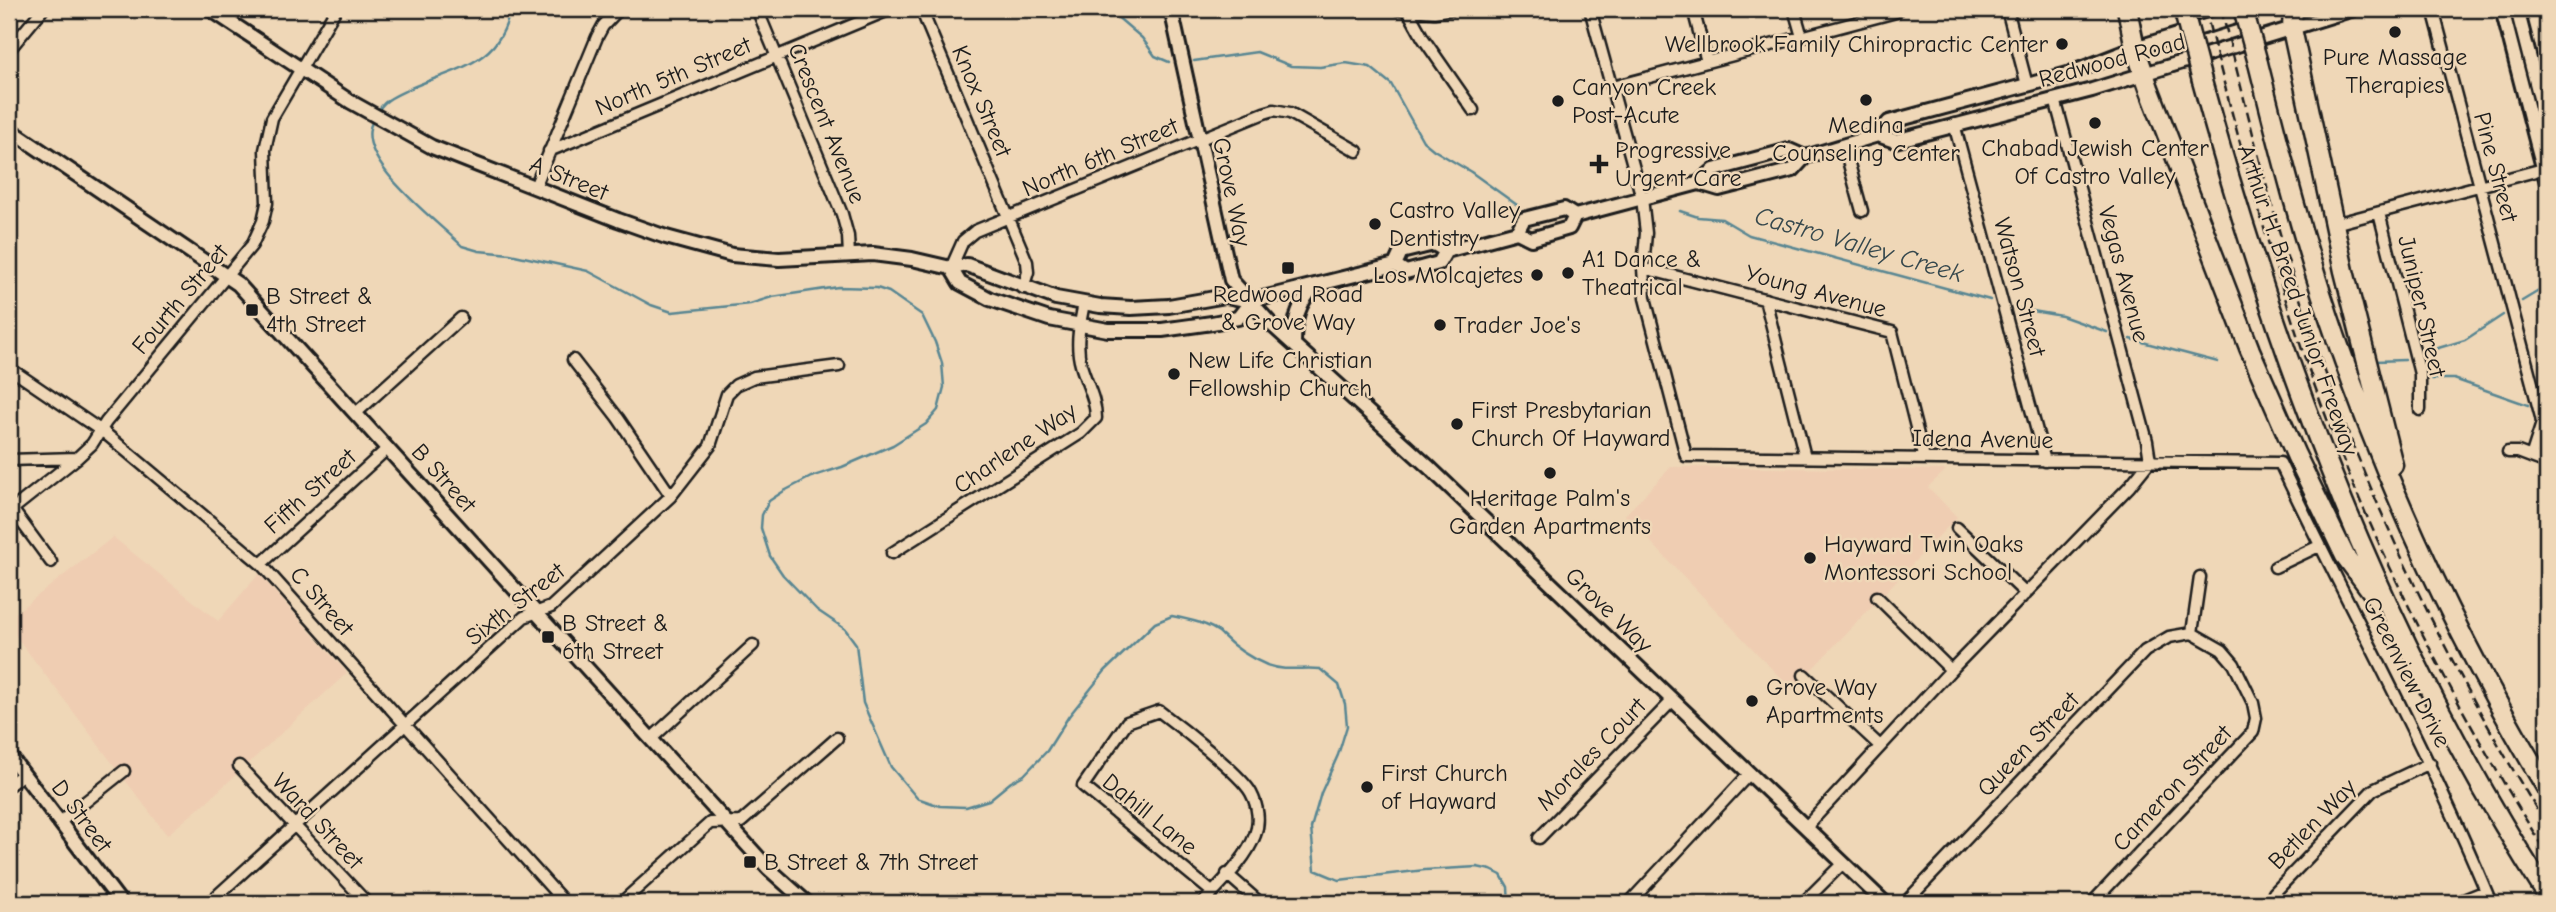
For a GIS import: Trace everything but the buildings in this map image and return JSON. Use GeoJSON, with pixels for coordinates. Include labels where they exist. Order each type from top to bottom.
{"type":"FeatureCollection","features":[{"type":"Feature","properties":{"kind":"highway"},"geometry":{"type":"LineString","coordinates":[[2127,9],[2135,48],[2145,75],[2250,350],[2296,455],[2345,556],[2400,629]]}},
{"type":"Feature","properties":{"kind":"highway","name":"Arthur H. Breed Junior Freeway"},"geometry":{"type":"LineString","coordinates":[[2244,9],[2284,165],[2335,336],[2401,502],[2469,646],[2547,789]]}},
{"type":"Feature","properties":{"kind":"highway"},"geometry":{"type":"LineString","coordinates":[[2293,9],[2292,29],[2344,271],[2389,440],[2401,502]]}},
{"type":"Feature","properties":{"kind":"highway","name":"Arthur H. Breed Junior Freeway"},"geometry":{"type":"LineString","coordinates":[[2183,10],[2251,251],[2294,380],[2339,494],[2400,629],[2476,774],[2547,895]]}},
{"type":"Feature","properties":{"kind":"main road","name":"A Street"},"geometry":{"type":"LineString","coordinates":[[210,9],[383,122],[432,147],[654,233],[732,255],[779,259],[849,255],[890,256],[951,268],[967,265],[1023,288],[1084,303]]}},
{"type":"Feature","properties":{"kind":"main road","name":"Grove Way"},"geometry":{"type":"LineString","coordinates":[[1171,9],[1231,280],[1270,323],[1431,469],[1885,903]]}},
{"type":"Feature","properties":{"kind":"main road","name":"Redwood Road"},"geometry":{"type":"LineString","coordinates":[[1699,183],[1719,189],[1793,170],[1805,157],[1878,135],[1889,122],[2079,70],[2135,48],[2261,9]]}},
{"type":"Feature","properties":{"kind":"main road","name":"Redwood Road"},"geometry":{"type":"LineString","coordinates":[[1878,135],[1895,141],[2055,99],[2145,75],[2354,9]]}},
{"type":"Feature","properties":{"kind":"main road"},"geometry":{"type":"LineString","coordinates":[[2502,9],[2547,183]]}},
{"type":"Feature","properties":{"kind":"main road"},"geometry":{"type":"LineString","coordinates":[[2516,9],[2547,125]]}},
{"type":"Feature","properties":{"kind":"main road","name":"B Street"},"geometry":{"type":"LineString","coordinates":[[9,129],[227,276],[250,297],[768,868],[807,903]]}},
{"type":"Feature","properties":{"kind":"main road","name":"Redwood Road"},"geometry":{"type":"LineString","coordinates":[[1517,232],[1524,219],[1564,209],[1575,216],[1699,183],[1714,170],[1789,150],[1805,157]]}},
{"type":"Feature","properties":{"kind":"main road","name":"Redwood Road"},"geometry":{"type":"LineString","coordinates":[[1084,303],[1147,308],[1226,296],[1251,301],[1395,265],[1406,272],[1439,263],[1446,251],[1517,232],[1531,239],[1569,228],[1575,216]]}},
{"type":"Feature","properties":{"kind":"main road","name":"Redwood Road"},"geometry":{"type":"LineString","coordinates":[[1395,265],[1401,252],[1434,244],[1446,251]]}},
{"type":"Feature","properties":{"kind":"main road"},"geometry":{"type":"LineString","coordinates":[[951,268],[960,283],[990,299],[1032,314],[1079,326]]}},
{"type":"Feature","properties":{"kind":"main road"},"geometry":{"type":"LineString","coordinates":[[1294,344],[1294,321],[1298,308],[1315,285]]}},
{"type":"Feature","properties":{"kind":"main road","name":"Redwood Road"},"geometry":{"type":"LineString","coordinates":[[1079,326],[1130,331],[1186,327],[1238,317],[1251,301]]}},
{"type":"Feature","properties":{"kind":"main road","name":"D Street"},"geometry":{"type":"LineString","coordinates":[[9,755],[121,903]]}},
{"type":"Feature","properties":{"kind":"street"},"geometry":{"type":"LineString","coordinates":[[9,50],[43,9]]}},
{"type":"Feature","properties":{"kind":"street","name":"Fourth Street"},"geometry":{"type":"LineString","coordinates":[[10,510],[92,444],[100,430],[252,245],[263,221],[267,203],[265,150],[270,126],[277,108],[336,9]]}},
{"type":"Feature","properties":{"kind":"street"},"geometry":{"type":"LineString","coordinates":[[535,187],[597,37],[619,9]]}},
{"type":"Feature","properties":{"kind":"street","name":"Crescent Avenue"},"geometry":{"type":"LineString","coordinates":[[757,9],[842,214],[848,236],[849,255]]}},
{"type":"Feature","properties":{"kind":"street","name":"North 5th Street"},"geometry":{"type":"LineString","coordinates":[[549,151],[891,9]]}},
{"type":"Feature","properties":{"kind":"street","name":"Knox Street"},"geometry":{"type":"LineString","coordinates":[[922,9],[1027,262],[1028,272],[1023,288]]}},
{"type":"Feature","properties":{"kind":"street"},"geometry":{"type":"LineString","coordinates":[[1403,10],[1452,9]]}},
{"type":"Feature","properties":{"kind":"street"},"geometry":{"type":"LineString","coordinates":[[1590,9],[1642,198],[1646,233],[1643,268]]}},
{"type":"Feature","properties":{"kind":"street"},"geometry":{"type":"LineString","coordinates":[[1693,9],[1707,62]]}},
{"type":"Feature","properties":{"kind":"street"},"geometry":{"type":"LineString","coordinates":[[1794,9],[1802,37]]}},
{"type":"Feature","properties":{"kind":"street"},"geometry":{"type":"LineString","coordinates":[[2007,9],[2028,85]]}},
{"type":"Feature","properties":{"kind":"street","name":"Pine Street"},"geometry":{"type":"LineString","coordinates":[[2433,9],[2541,417],[2540,432],[2531,457]]}},
{"type":"Feature","properties":{"kind":"street"},"geometry":{"type":"LineString","coordinates":[[1403,10],[1473,110]]}},
{"type":"Feature","properties":{"kind":"street"},"geometry":{"type":"LineString","coordinates":[[1612,87],[1896,10]]}},
{"type":"Feature","properties":{"kind":"street","name":"Vegas Avenue"},"geometry":{"type":"LineString","coordinates":[[2055,99],[2147,441],[2150,461]]}},
{"type":"Feature","properties":{"kind":"street","name":"North 6th Street"},"geometry":{"type":"LineString","coordinates":[[951,268],[968,235],[1264,113],[1282,110],[1357,151]]}},
{"type":"Feature","properties":{"kind":"street","name":"Watson Street"},"geometry":{"type":"LineString","coordinates":[[1954,124],[2045,460]]}},
{"type":"Feature","properties":{"kind":"street"},"geometry":{"type":"LineString","coordinates":[[1844,146],[1861,211]]}},
{"type":"Feature","properties":{"kind":"street"},"geometry":{"type":"LineString","coordinates":[[2342,222],[2545,168]]}},
{"type":"Feature","properties":{"kind":"street","name":"Juniper Street"},"geometry":{"type":"LineString","coordinates":[[2379,213],[2420,374],[2420,410]]}},
{"type":"Feature","properties":{"kind":"street","name":"Idena Avenue"},"geometry":{"type":"LineString","coordinates":[[1643,268],[1645,298],[1686,456],[2280,463]]}},
{"type":"Feature","properties":{"kind":"street","name":"Young Avenue"},"geometry":{"type":"LineString","coordinates":[[1643,268],[1892,332],[1924,459]]}},
{"type":"Feature","properties":{"kind":"street"},"geometry":{"type":"LineString","coordinates":[[1765,299],[1805,457]]}},
{"type":"Feature","properties":{"kind":"street","name":"Charlene Way"},"geometry":{"type":"LineString","coordinates":[[892,553],[1081,432],[1096,418],[1096,405],[1080,363],[1077,340],[1084,303]]}},
{"type":"Feature","properties":{"kind":"street"},"geometry":{"type":"LineString","coordinates":[[356,413],[461,318]]}},
{"type":"Feature","properties":{"kind":"street"},"geometry":{"type":"LineString","coordinates":[[573,360],[618,418],[671,496]]}},
{"type":"Feature","properties":{"kind":"street","name":"Sixth Street"},"geometry":{"type":"LineString","coordinates":[[209,903],[524,617],[551,607],[671,496],[710,446],[727,394],[736,385],[754,377],[839,366]]}},
{"type":"Feature","properties":{"kind":"street","name":"C Street"},"geometry":{"type":"LineString","coordinates":[[9,368],[100,430],[261,564],[565,903]]}},
{"type":"Feature","properties":{"kind":"street","name":"Fifth Street"},"geometry":{"type":"LineString","coordinates":[[261,564],[388,448]]}},
{"type":"Feature","properties":{"kind":"street"},"geometry":{"type":"LineString","coordinates":[[2508,452],[2518,452],[2547,463]]}},
{"type":"Feature","properties":{"kind":"street"},"geometry":{"type":"LineString","coordinates":[[9,460],[77,458]]}},
{"type":"Feature","properties":{"kind":"street"},"geometry":{"type":"LineString","coordinates":[[1806,827],[2150,461]]}},
{"type":"Feature","properties":{"kind":"street","name":"Greenview Drive"},"geometry":{"type":"LineString","coordinates":[[2280,463],[2319,546],[2430,763],[2491,903]]}},
{"type":"Feature","properties":{"kind":"street"},"geometry":{"type":"LineString","coordinates":[[10,510],[51,562]]}},
{"type":"Feature","properties":{"kind":"street"},"geometry":{"type":"LineString","coordinates":[[1957,528],[2026,594]]}},
{"type":"Feature","properties":{"kind":"street"},"geometry":{"type":"LineString","coordinates":[[2275,567],[2319,546]]}},
{"type":"Feature","properties":{"kind":"street"},"geometry":{"type":"LineString","coordinates":[[2192,633],[2200,577]]}},
{"type":"Feature","properties":{"kind":"street"},"geometry":{"type":"LineString","coordinates":[[1877,597],[1951,670]]}},
{"type":"Feature","properties":{"kind":"street","name":"Queen Street"},"geometry":{"type":"LineString","coordinates":[[1905,903],[2145,651],[2169,637],[2192,633]]}},
{"type":"Feature","properties":{"kind":"street","name":"Cameron Street"},"geometry":{"type":"LineString","coordinates":[[2092,903],[2253,732],[2256,718],[2253,703],[2234,664],[2222,650],[2192,633]]}},
{"type":"Feature","properties":{"kind":"street"},"geometry":{"type":"LineString","coordinates":[[651,738],[753,645]]}},
{"type":"Feature","properties":{"kind":"street"},"geometry":{"type":"LineString","coordinates":[[1804,675],[1880,746]]}},
{"type":"Feature","properties":{"kind":"street","name":"Morales Court"},"geometry":{"type":"LineString","coordinates":[[1539,838],[1673,699]]}},
{"type":"Feature","properties":{"kind":"street","name":"Dahill Lane"},"geometry":{"type":"LineString","coordinates":[[1212,892],[1083,786],[1126,722],[1159,711],[1239,778],[1251,792],[1258,813],[1255,835],[1245,853],[1227,874]]}},
{"type":"Feature","properties":{"kind":"street"},"geometry":{"type":"LineString","coordinates":[[621,903],[710,823],[741,822],[837,738]]}},
{"type":"Feature","properties":{"kind":"street","name":"Betlen Way"},"geometry":{"type":"LineString","coordinates":[[2270,903],[2274,893],[2373,790],[2430,763]]}},
{"type":"Feature","properties":{"kind":"street","name":"Ward Street"},"geometry":{"type":"LineString","coordinates":[[239,766],[367,903]]}},
{"type":"Feature","properties":{"kind":"street"},"geometry":{"type":"LineString","coordinates":[[60,821],[124,771]]}},
{"type":"Feature","properties":{"kind":"street"},"geometry":{"type":"LineString","coordinates":[[1629,903],[1750,773]]}},
{"type":"Feature","properties":{"kind":"street"},"geometry":{"type":"LineString","coordinates":[[9,785],[23,774]]}},
{"type":"Feature","properties":{"kind":"street"},"geometry":{"type":"LineString","coordinates":[[1803,903],[1843,863]]}},
{"type":"Feature","properties":{"kind":"street"},"geometry":{"type":"LineString","coordinates":[[1203,903],[1227,874],[1260,903]]}},
{"type":"Feature","properties":{"kind":"street"},"geometry":{"type":"LineString","coordinates":[[2456,903],[2486,891]]}},
{"type":"Feature","properties":{"kind":"shaded area"},"geometry":{"type":"Polygon","coordinates":[[[1671,467],[1946,470],[1928,487],[1957,517],[1792,690],[1625,515],[1671,467]]]}},
{"type":"Feature","properties":{"kind":"shaded area"},"geometry":{"type":"Polygon","coordinates":[[[113,537],[218,621],[259,574],[347,673],[167,835],[9,627],[9,618],[113,537]]]}},
{"type":"Feature","properties":{"kind":"waterway"},"geometry":{"type":"LineString","coordinates":[[377,113],[383,104],[396,95],[459,69],[486,53],[497,42],[510,9]]}},
{"type":"Feature","properties":{"kind":"waterway","name":"Castro Valley Creek"},"geometry":{"type":"LineString","coordinates":[[1108,9],[1142,38],[1155,56],[1169,62]]}},
{"type":"Feature","properties":{"kind":"waterway","name":"Castro Valley Creek"},"geometry":{"type":"LineString","coordinates":[[1194,61],[1257,52],[1291,66],[1320,67],[1346,63],[1370,67],[1391,84],[1423,141],[1517,205]]}},
{"type":"Feature","properties":{"kind":"waterway"},"geometry":{"type":"LineString","coordinates":[[374,119],[369,134],[374,152],[384,170],[462,246],[588,271],[651,305],[672,312],[750,304],[772,297],[838,287],[877,288],[889,292],[922,315],[942,363],[944,387],[938,410],[926,424],[893,445],[811,477],[784,491],[769,501],[762,515],[761,528],[770,556],[783,575],[817,610],[845,629],[856,644],[863,703],[891,767],[917,798],[940,806],[966,807],[989,800],[1024,775],[1047,751],[1069,716],[1105,671],[1155,623],[1172,616],[1199,622],[1218,631],[1243,652],[1267,665],[1288,669],[1320,669],[1339,685],[1345,704],[1347,726],[1338,755],[1321,793],[1311,828],[1315,870],[1339,880],[1477,867],[1501,875],[1508,887],[1509,903]]}},
{"type":"Feature","properties":{"kind":"waterway","name":"Castro Valley Creek"},"geometry":{"type":"LineString","coordinates":[[1680,211],[1698,217],[1722,219],[1749,235],[1990,300]]}},
{"type":"Feature","properties":{"kind":"waterway","name":"Castro Valley Creek"},"geometry":{"type":"LineString","coordinates":[[2522,301],[2547,286]]}},
{"type":"Feature","properties":{"kind":"waterway","name":"Castro Valley Creek"},"geometry":{"type":"LineString","coordinates":[[2015,308],[2062,316],[2107,332]]}},
{"type":"Feature","properties":{"kind":"waterway","name":"Castro Valley Creek"},"geometry":{"type":"LineString","coordinates":[[2425,352],[2465,340],[2503,315]]}},
{"type":"Feature","properties":{"kind":"waterway","name":"Castro Valley Creek"},"geometry":{"type":"LineString","coordinates":[[2131,339],[2218,362]]}},
{"type":"Feature","properties":{"kind":"waterway"},"geometry":{"type":"LineString","coordinates":[[2375,361],[2405,360]]}},
{"type":"Feature","properties":{"kind":"waterway"},"geometry":{"type":"LineString","coordinates":[[2431,379],[2454,379],[2528,405]]}},
{"type":"Feature","properties":{"kind":"railway"},"geometry":{"type":"LineString","coordinates":[[2205,9],[2266,236],[2309,370],[2358,496],[2446,679],[2547,854]]}},
{"type":"Feature","properties":{"kind":"railway"},"geometry":{"type":"LineString","coordinates":[[2221,9],[2281,238],[2341,415],[2370,486],[2434,625],[2507,760],[2547,826]]}},
{"type":"Feature","properties":{"kind":"place","name":"Pure Massage Therapies"},"geometry":{"type":"Point","coordinates":[2395,32]}},
{"type":"Feature","properties":{"kind":"place","name":"Wellbrook Family Chiropractic Center"},"geometry":{"type":"Point","coordinates":[2062,44]}},
{"type":"Feature","properties":{"kind":"place","name":"Medina Counseling Center"},"geometry":{"type":"Point","coordinates":[1866,100]}},
{"type":"Feature","properties":{"kind":"place","name":"Canyon Creek Post-Acute"},"geometry":{"type":"Point","coordinates":[1558,101]}},
{"type":"Feature","properties":{"kind":"place","name":"Chabad Jewish Center Of Castro Valley"},"geometry":{"type":"Point","coordinates":[2095,123]}},
{"type":"Feature","properties":{"kind":"place","name":"Progressive Urgent Care"},"geometry":{"type":"Point","coordinates":[1599,164]}},
{"type":"Feature","properties":{"kind":"place","name":"Castro Valley Dentistry"},"geometry":{"type":"Point","coordinates":[1375,224]}},
{"type":"Feature","properties":{"kind":"place","name":"Redwood Road & Grove Way"},"geometry":{"type":"Point","coordinates":[1288,268]}},
{"type":"Feature","properties":{"kind":"place","name":"A1 Dance & Theatrical"},"geometry":{"type":"Point","coordinates":[1568,273]}},
{"type":"Feature","properties":{"kind":"place","name":"Los Molcajetes"},"geometry":{"type":"Point","coordinates":[1537,275]}},
{"type":"Feature","properties":{"kind":"place","name":"B Street & 4th Street"},"geometry":{"type":"Point","coordinates":[252,310]}},
{"type":"Feature","properties":{"kind":"place","name":"Trader Joe's"},"geometry":{"type":"Point","coordinates":[1440,325]}},
{"type":"Feature","properties":{"kind":"place","name":"New Life Christian Fellowship Church"},"geometry":{"type":"Point","coordinates":[1174,374]}},
{"type":"Feature","properties":{"kind":"place","name":"First Presbytarian Church Of Hayward"},"geometry":{"type":"Point","coordinates":[1457,424]}},
{"type":"Feature","properties":{"kind":"place","name":"Heritage Palm's Garden Apartments"},"geometry":{"type":"Point","coordinates":[1550,473]}},
{"type":"Feature","properties":{"kind":"place","name":"Hayward Twin Oaks Montessori School"},"geometry":{"type":"Point","coordinates":[1810,558]}},
{"type":"Feature","properties":{"kind":"place","name":"B Street & 6th Street"},"geometry":{"type":"Point","coordinates":[548,637]}},
{"type":"Feature","properties":{"kind":"place","name":"Grove Way Apartments"},"geometry":{"type":"Point","coordinates":[1752,701]}},
{"type":"Feature","properties":{"kind":"place","name":"First Church of Hayward"},"geometry":{"type":"Point","coordinates":[1367,787]}},
{"type":"Feature","properties":{"kind":"place","name":"B Street & 7th Street"},"geometry":{"type":"Point","coordinates":[750,862]}}]}
